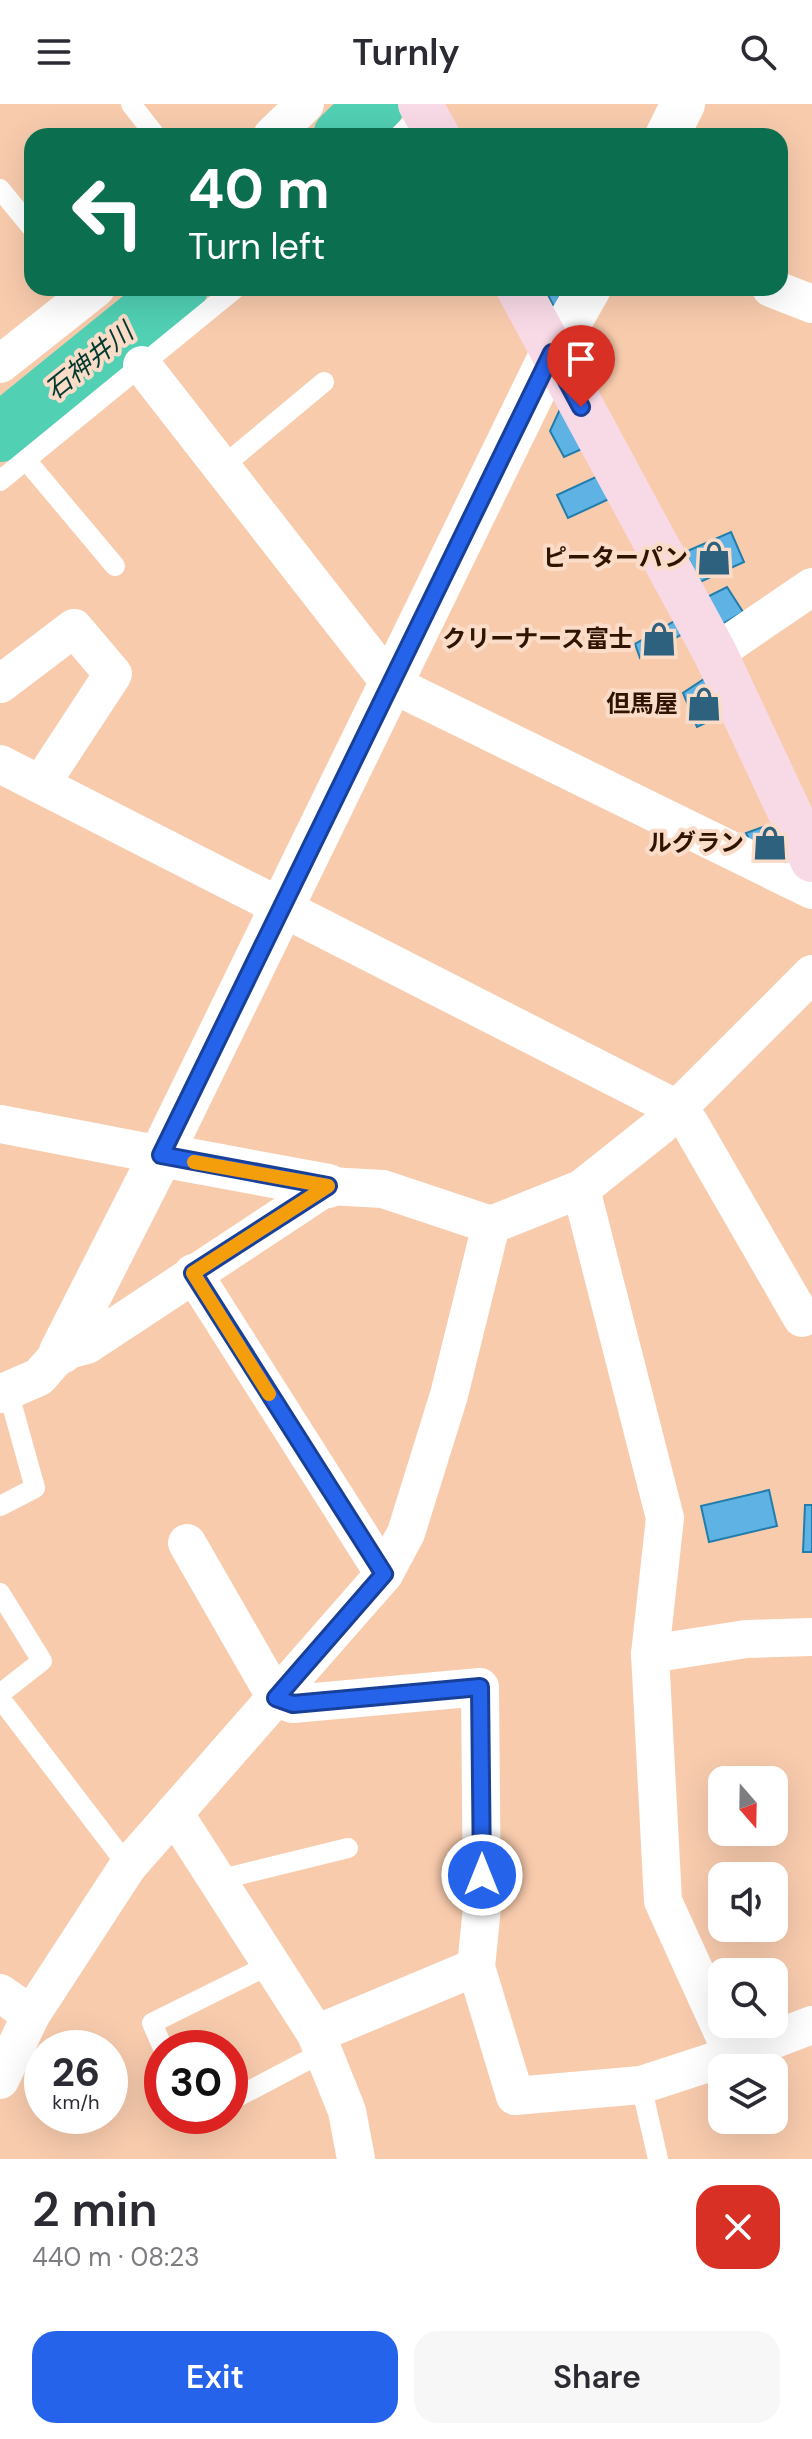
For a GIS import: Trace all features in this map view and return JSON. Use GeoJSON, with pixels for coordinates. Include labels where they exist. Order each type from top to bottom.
{"type":"FeatureCollection","features":[{"type":"Feature","properties":{"kind":"main road"},"geometry":{"type":"LineString","coordinates":[[522,296],[715,653],[812,860]]}},
{"type":"Feature","properties":{"kind":"street"},"geometry":{"type":"LineString","coordinates":[[280,128],[305,104]]}},
{"type":"Feature","properties":{"kind":"street"},"geometry":{"type":"LineString","coordinates":[[671,128],[683,104]]}},
{"type":"Feature","properties":{"kind":"street"},"geometry":{"type":"LineString","coordinates":[[788,295],[812,304]]}},
{"type":"Feature","properties":{"kind":"street"},"geometry":{"type":"LineString","coordinates":[[0,364],[81,296]]}},
{"type":"Feature","properties":{"kind":"street"},"geometry":{"type":"LineString","coordinates":[[4,1393],[39,1377],[61,1352],[161,1155],[552,353],[584,296]]}},
{"type":"Feature","properties":{"kind":"street"},"geometry":{"type":"LineString","coordinates":[[142,365],[390,683],[812,890]]}},
{"type":"Feature","properties":{"kind":"street"},"geometry":{"type":"LineString","coordinates":[[715,653],[812,587]]}},
{"type":"Feature","properties":{"kind":"street"},"geometry":{"type":"LineString","coordinates":[[0,684],[74,628],[113,674],[41,784]]}},
{"type":"Feature","properties":{"kind":"street"},"geometry":{"type":"LineString","coordinates":[[0,764],[677,1109],[690,1124],[802,1318]]}},
{"type":"Feature","properties":{"kind":"street"},"geometry":{"type":"LineString","coordinates":[[0,1124],[328,1186],[383,1189],[491,1225],[581,1189],[659,1127],[812,974]]}},
{"type":"Feature","properties":{"kind":"street"},"geometry":{"type":"LineString","coordinates":[[61,1352],[87,1345],[328,1186]]}},
{"type":"Feature","properties":{"kind":"street"},"geometry":{"type":"LineString","coordinates":[[581,1189],[665,1518],[650,1654],[663,1901],[733,2054]]}},
{"type":"Feature","properties":{"kind":"street"},"geometry":{"type":"LineString","coordinates":[[0,2080],[31,2015],[128,1866],[384,1574],[406,1533],[449,1395],[491,1225]]}},
{"type":"Feature","properties":{"kind":"street"},"geometry":{"type":"LineString","coordinates":[[193,1273],[384,1574]]}},
{"type":"Feature","properties":{"kind":"street"},"geometry":{"type":"LineString","coordinates":[[187,1543],[276,1698],[293,1704],[480,1687],[482,1907],[476,1967],[515,2096],[641,2085],[708,2063]]}},
{"type":"Feature","properties":{"kind":"street"},"geometry":{"type":"LineString","coordinates":[[650,1654],[746,1639],[812,1637]]}},
{"type":"Feature","properties":{"kind":"street"},"geometry":{"type":"LineString","coordinates":[[174,1813],[319,2043],[347,2111],[356,2159]]}},
{"type":"Feature","properties":{"kind":"street"},"geometry":{"type":"LineString","coordinates":[[319,2043],[476,1967]]}},
{"type":"Feature","properties":{"kind":"street"},"geometry":{"type":"LineString","coordinates":[[0,1993],[31,2015]]}},
{"type":"Feature","properties":{"kind":"street"},"geometry":{"type":"LineString","coordinates":[[736,2054],[812,2025]]}},
{"type":"Feature","properties":{"kind":"lane"},"geometry":{"type":"LineString","coordinates":[[131,104],[150,128]]}},
{"type":"Feature","properties":{"kind":"lane"},"geometry":{"type":"LineString","coordinates":[[0,189],[24,218]]}},
{"type":"Feature","properties":{"kind":"lane"},"geometry":{"type":"LineString","coordinates":[[0,481],[226,296]]}},
{"type":"Feature","properties":{"kind":"lane"},"geometry":{"type":"LineString","coordinates":[[222,467],[324,382]]}},
{"type":"Feature","properties":{"kind":"lane"},"geometry":{"type":"LineString","coordinates":[[26,460],[115,566]]}},
{"type":"Feature","properties":{"kind":"lane"},"geometry":{"type":"LineString","coordinates":[[0,1506],[35,1488],[4,1393]]}},
{"type":"Feature","properties":{"kind":"lane"},"geometry":{"type":"LineString","coordinates":[[0,1593],[42,1661],[0,1696],[128,1866]]}},
{"type":"Feature","properties":{"kind":"lane"},"geometry":{"type":"LineString","coordinates":[[218,1880],[348,1848]]}},
{"type":"Feature","properties":{"kind":"lane"},"geometry":{"type":"LineString","coordinates":[[155,2030],[152,2023],[271,1964]]}},
{"type":"Feature","properties":{"kind":"lane"},"geometry":{"type":"LineString","coordinates":[[248,2089],[319,2043]]}},
{"type":"Feature","properties":{"kind":"lane"},"geometry":{"type":"LineString","coordinates":[[641,2085],[658,2159]]}},
{"type":"Feature","properties":{"kind":"building"},"geometry":{"type":"Polygon","coordinates":[[[548,296],[560,296],[554,307],[548,296]]]}},
{"type":"Feature","properties":{"kind":"building"},"geometry":{"type":"Polygon","coordinates":[[[561,407],[584,448],[564,457],[550,431],[561,407]]]}},
{"type":"Feature","properties":{"kind":"building"},"geometry":{"type":"Polygon","coordinates":[[[598,476],[609,499],[568,518],[557,495],[598,476]]]}},
{"type":"Feature","properties":{"kind":"building"},"geometry":{"type":"Polygon","coordinates":[[[731,532],[744,562],[700,582],[685,552],[731,532]]]}},
{"type":"Feature","properties":{"kind":"building"},"geometry":{"type":"Polygon","coordinates":[[[727,587],[743,612],[717,627],[705,598],[727,587]]]}},
{"type":"Feature","properties":{"kind":"building"},"geometry":{"type":"Polygon","coordinates":[[[678,619],[684,633],[640,658],[635,644],[678,619]]]}},
{"type":"Feature","properties":{"kind":"building"},"geometry":{"type":"Polygon","coordinates":[[[710,675],[725,714],[697,727],[683,693],[710,675]]]}},
{"type":"Feature","properties":{"kind":"building"},"geometry":{"type":"Polygon","coordinates":[[[777,822],[803,876],[741,844],[748,837],[746,833],[777,822]]]}},
{"type":"Feature","properties":{"kind":"building"},"geometry":{"type":"Polygon","coordinates":[[[769,1490],[777,1526],[709,1542],[701,1506],[769,1490]]]}},
{"type":"Feature","properties":{"kind":"building"},"geometry":{"type":"Polygon","coordinates":[[[805,1505],[812,1505],[812,1552],[803,1552],[805,1505]]]}},
{"type":"Feature","properties":{"kind":"waterway","name":"石神井川"},"geometry":{"type":"LineString","coordinates":[[350,128],[376,104]]}},
{"type":"Feature","properties":{"kind":"waterway","name":"石神井川"},"geometry":{"type":"LineString","coordinates":[[0,433],[169,296]]}},
{"type":"Feature","properties":{"kind":"slow traffic"},"geometry":{"type":"LineString","coordinates":[[194,1162],[328,1186],[193,1273],[269,1394]]}},
{"type":"Feature","properties":{"kind":"place","name":"ピーターパン"},"geometry":{"type":"Point","coordinates":[714,558]}},
{"type":"Feature","properties":{"kind":"place","name":"クリーナース富士"},"geometry":{"type":"Point","coordinates":[659,639]}},
{"type":"Feature","properties":{"kind":"place","name":"但馬屋"},"geometry":{"type":"Point","coordinates":[704,704]}},
{"type":"Feature","properties":{"kind":"place","name":"ルグラン"},"geometry":{"type":"Point","coordinates":[770,843]}},
{"type":"Feature","properties":{"kind":"route"},"geometry":{"type":"LineString","coordinates":[[482,1875],[480,1687],[293,1704],[276,1698],[384,1574],[193,1273],[328,1186],[161,1155],[552,353],[581,407]]}}]}
